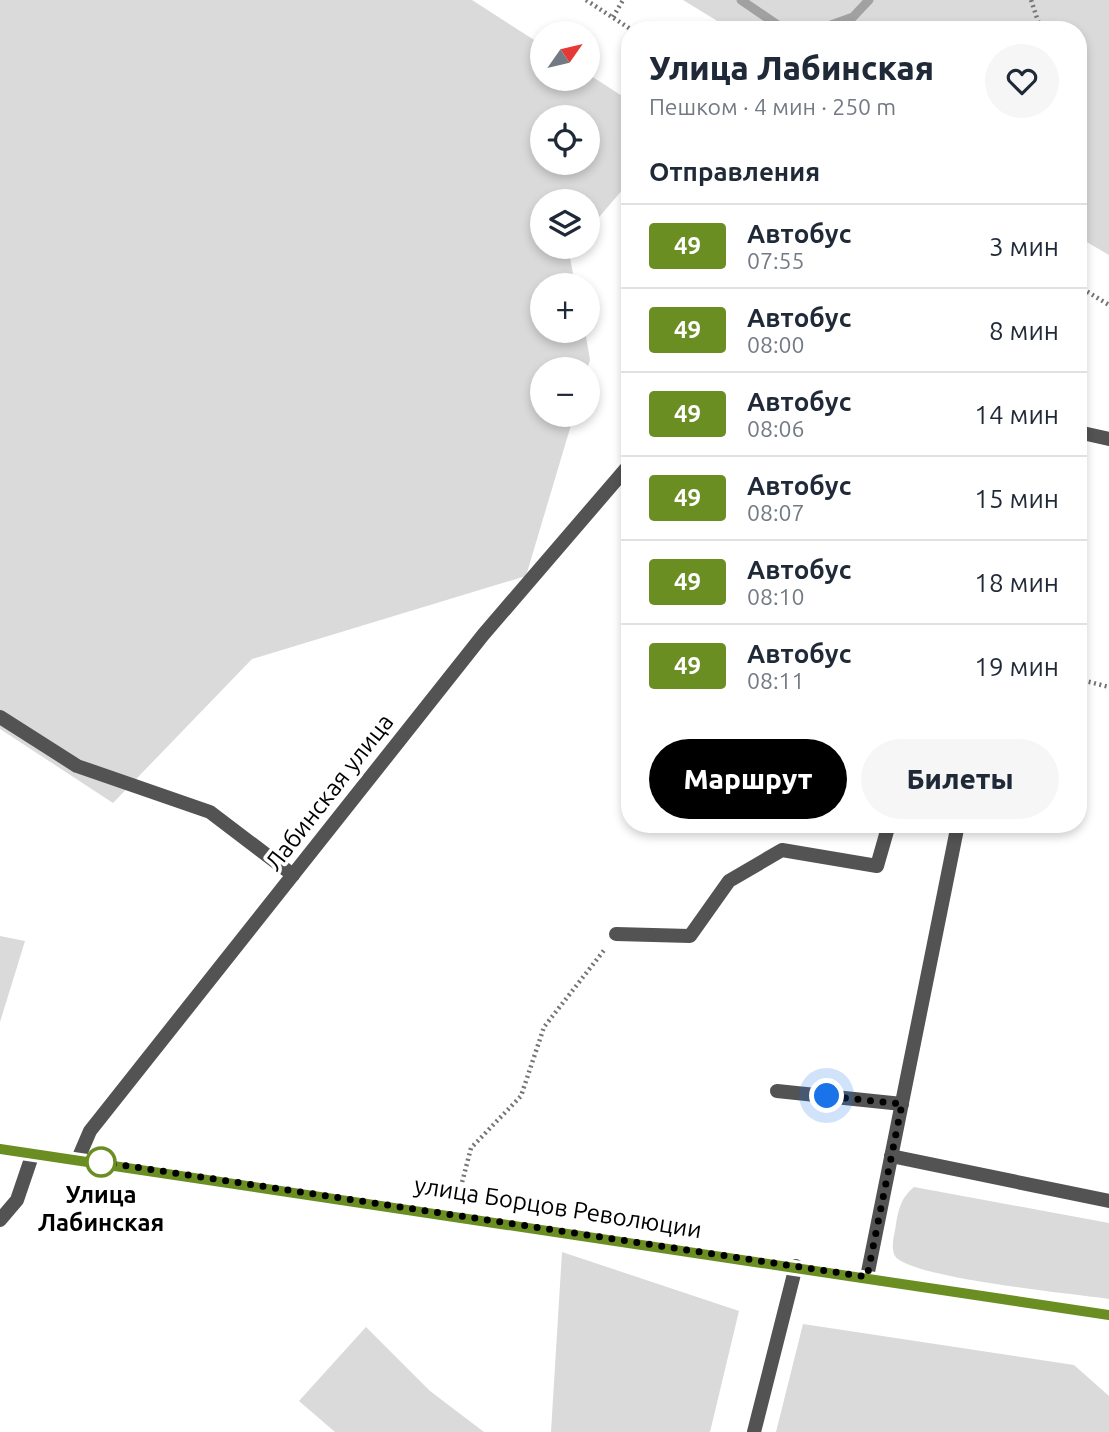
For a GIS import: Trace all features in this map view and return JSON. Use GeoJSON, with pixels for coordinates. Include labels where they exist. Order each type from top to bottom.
{"type":"FeatureCollection","features":[{"type":"Feature","properties":{"kind":"street"},"geometry":{"type":"LineString","coordinates":[[1087,434],[1109,439]]}},
{"type":"Feature","properties":{"kind":"street","name":"Лабинская улица"},"geometry":{"type":"LineString","coordinates":[[78,1159],[90,1131],[483,635],[621,474]]}},
{"type":"Feature","properties":{"kind":"street"},"geometry":{"type":"LineString","coordinates":[[0,717],[77,766],[210,812],[293,875]]}},
{"type":"Feature","properties":{"kind":"street"},"geometry":{"type":"LineString","coordinates":[[616,934],[690,936],[729,881],[782,850],[877,866],[886,833]]}},
{"type":"Feature","properties":{"kind":"street"},"geometry":{"type":"LineString","coordinates":[[867,1277],[956,833]]}},
{"type":"Feature","properties":{"kind":"street"},"geometry":{"type":"LineString","coordinates":[[777,1091],[902,1104]]}},
{"type":"Feature","properties":{"kind":"street","name":"улица Борцов Революции"},"geometry":{"type":"LineString","coordinates":[[0,1149],[796,1266],[1109,1315]]}},
{"type":"Feature","properties":{"kind":"street"},"geometry":{"type":"LineString","coordinates":[[0,1220],[17,1200],[33,1153]]}},
{"type":"Feature","properties":{"kind":"street"},"geometry":{"type":"LineString","coordinates":[[891,1156],[1109,1201]]}},
{"type":"Feature","properties":{"kind":"street"},"geometry":{"type":"LineString","coordinates":[[754,1432],[796,1266]]}},
{"type":"Feature","properties":{"kind":"path"},"geometry":{"type":"LineString","coordinates":[[586,0],[621,22]]}},
{"type":"Feature","properties":{"kind":"path"},"geometry":{"type":"LineString","coordinates":[[613,17],[623,0]]}},
{"type":"Feature","properties":{"kind":"path"},"geometry":{"type":"LineString","coordinates":[[1031,0],[1038,21]]}},
{"type":"Feature","properties":{"kind":"path"},"geometry":{"type":"LineString","coordinates":[[1087,292],[1109,305]]}},
{"type":"Feature","properties":{"kind":"path"},"geometry":{"type":"LineString","coordinates":[[1087,681],[1109,687]]}},
{"type":"Feature","properties":{"kind":"path"},"geometry":{"type":"LineString","coordinates":[[454,1215],[471,1148],[521,1096],[544,1027],[616,934]]}},
{"type":"Feature","properties":{"kind":"shaded area"},"geometry":{"type":"Polygon","coordinates":[[[0,0],[472,0],[530,37],[530,91],[600,91],[600,82],[621,95],[621,192],[600,216],[600,189],[530,189],[530,259],[570,259],[573,273],[530,273],[530,343],[587,343],[589,357],[530,357],[530,427],[570,427],[526,576],[252,659],[113,803],[0,729],[0,0]]]}},
{"type":"Feature","properties":{"kind":"shaded area"},"geometry":{"type":"Polygon","coordinates":[[[683,0],[1109,0],[1109,255],[1087,242],[1087,21],[717,21],[683,0]]]}},
{"type":"Feature","properties":{"kind":"shaded area"},"geometry":{"type":"Polygon","coordinates":[[[0,936],[25,941],[0,1022],[0,936]]]}},
{"type":"Feature","properties":{"kind":"shaded area"},"geometry":{"type":"Polygon","coordinates":[[[914,1187],[1109,1223],[1109,1299],[960,1278],[907,1264],[895,1256],[893,1240],[901,1204],[914,1187]]]}},
{"type":"Feature","properties":{"kind":"shaded area"},"geometry":{"type":"Polygon","coordinates":[[[562,1252],[739,1311],[710,1432],[551,1432],[562,1252]]]}},
{"type":"Feature","properties":{"kind":"shaded area"},"geometry":{"type":"Polygon","coordinates":[[[803,1324],[1074,1365],[1109,1396],[1109,1432],[776,1432],[803,1324]]]}},
{"type":"Feature","properties":{"kind":"shaded area"},"geometry":{"type":"Polygon","coordinates":[[[366,1327],[430,1391],[484,1432],[335,1432],[299,1401],[366,1327]]]}},
{"type":"Feature","properties":{"kind":"waterway"},"geometry":{"type":"LineString","coordinates":[[741,0],[772,21]]}},
{"type":"Feature","properties":{"kind":"waterway"},"geometry":{"type":"LineString","coordinates":[[842,21],[853,17],[869,0]]}},
{"type":"Feature","properties":{"kind":"bus line","name":"49"},"geometry":{"type":"LineString","coordinates":[[0,1149],[182,1174],[1109,1315]]}},
{"type":"Feature","properties":{"kind":"place","name":"Улица Лабинская"},"geometry":{"type":"Point","coordinates":[101,1162]}},
{"type":"Feature","properties":{"kind":"route"},"geometry":{"type":"LineString","coordinates":[[101,1162],[867,1277],[902,1104],[827,1096]]}}]}
